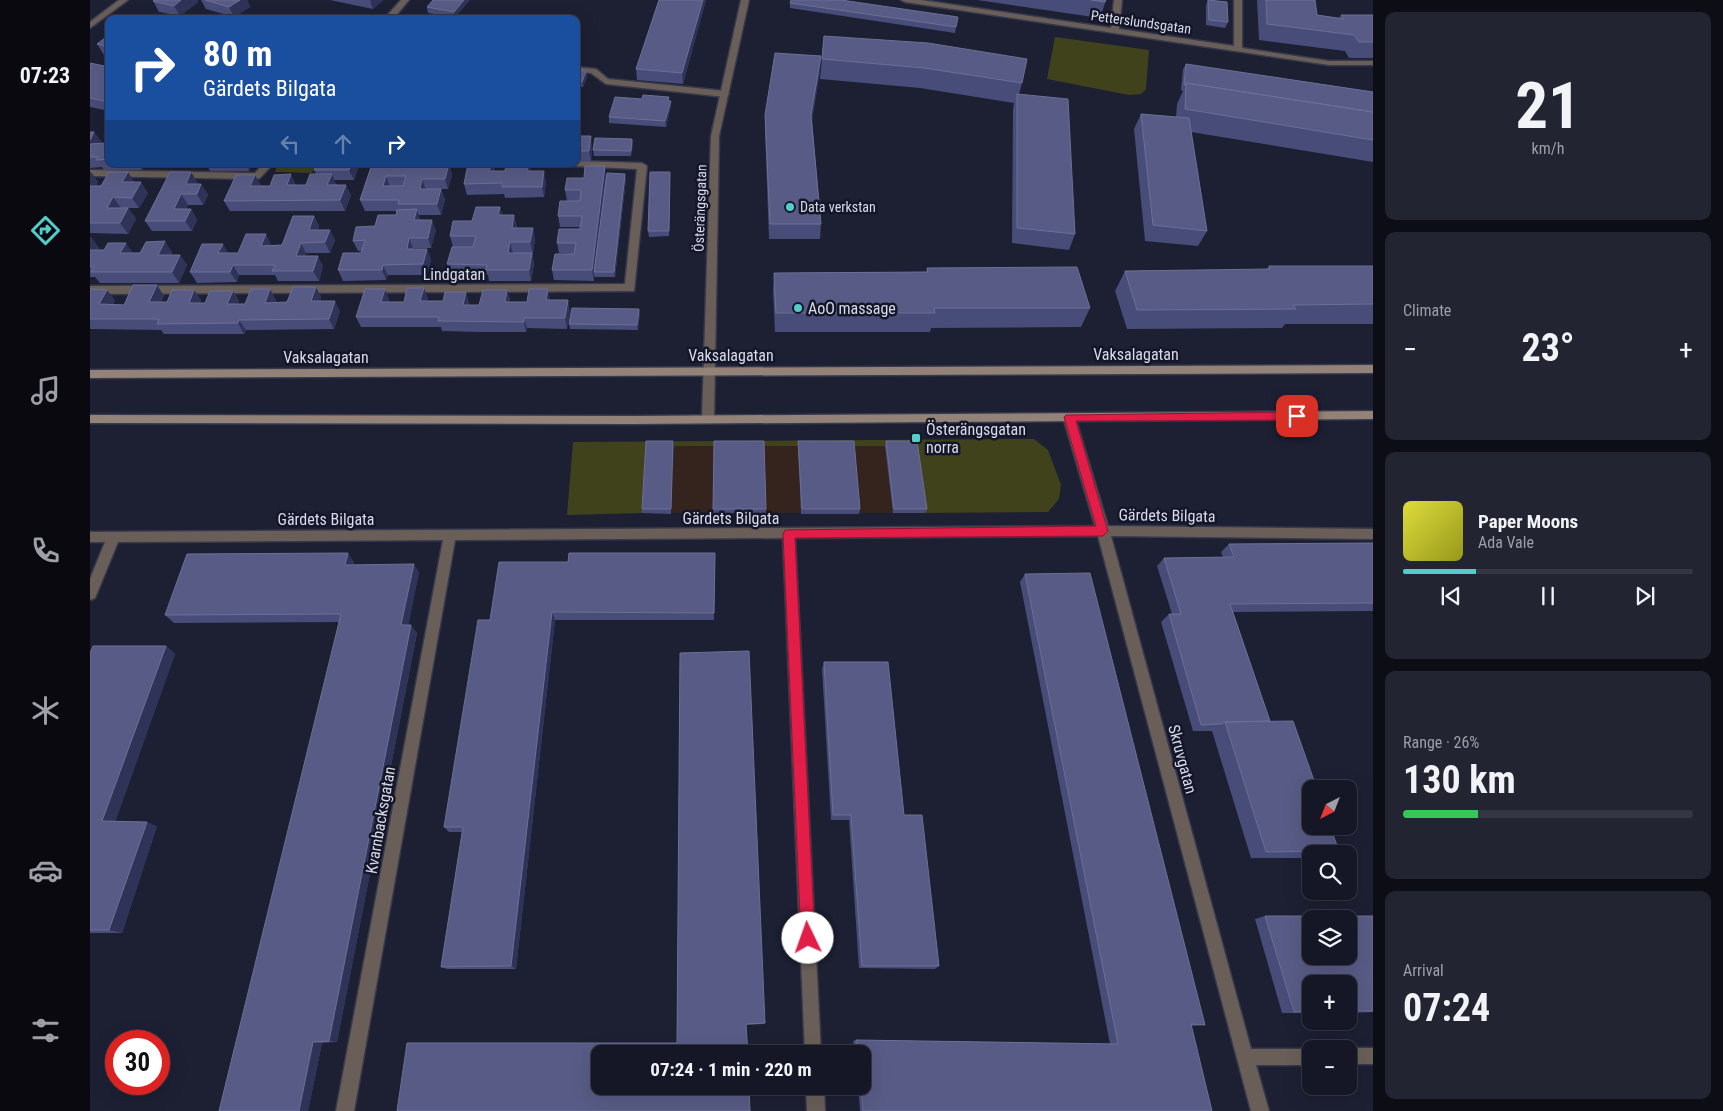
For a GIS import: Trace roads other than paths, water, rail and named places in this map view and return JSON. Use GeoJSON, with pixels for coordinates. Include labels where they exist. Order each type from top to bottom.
{"type":"FeatureCollection","features":[{"type":"Feature","properties":{"kind":"main road","name":"Vaksalagatan"},"geometry":{"type":"LineString","coordinates":[[90,374],[1373,369]]}},
{"type":"Feature","properties":{"kind":"main road"},"geometry":{"type":"LineString","coordinates":[[90,420],[1373,415]]}},
{"type":"Feature","properties":{"kind":"street"},"geometry":{"type":"LineString","coordinates":[[90,26],[124,0]]}},
{"type":"Feature","properties":{"kind":"street"},"geometry":{"type":"LineString","coordinates":[[392,15],[405,0]]}},
{"type":"Feature","properties":{"kind":"street","name":"Österängsgatan"},"geometry":{"type":"LineString","coordinates":[[708,419],[715,136],[745,0]]}},
{"type":"Feature","properties":{"kind":"street","name":"Petterslundsgatan"},"geometry":{"type":"LineString","coordinates":[[905,0],[1329,63],[1373,63]]}},
{"type":"Feature","properties":{"kind":"street"},"geometry":{"type":"LineString","coordinates":[[1114,31],[1118,0]]}},
{"type":"Feature","properties":{"kind":"street"},"geometry":{"type":"LineString","coordinates":[[1238,0],[1238,49]]}},
{"type":"Feature","properties":{"kind":"street"},"geometry":{"type":"LineString","coordinates":[[580,69],[594,71],[606,81],[724,94]]}},
{"type":"Feature","properties":{"kind":"street","name":"Lindgatan"},"geometry":{"type":"LineString","coordinates":[[90,290],[630,288],[642,166],[580,164]]}},
{"type":"Feature","properties":{"kind":"street"},"geometry":{"type":"LineString","coordinates":[[90,173],[256,176],[265,167]]}},
{"type":"Feature","properties":{"kind":"street","name":"Skruvgatan"},"geometry":{"type":"LineString","coordinates":[[1069,417],[1103,531],[1260,1111]]}},
{"type":"Feature","properties":{"kind":"street","name":"Gärdets Bilgata"},"geometry":{"type":"LineString","coordinates":[[90,537],[1103,531],[1373,534]]}},
{"type":"Feature","properties":{"kind":"street"},"geometry":{"type":"LineString","coordinates":[[789,534],[813,1045]]}},
{"type":"Feature","properties":{"kind":"street","name":"Kvarnbacksgatan"},"geometry":{"type":"LineString","coordinates":[[345,1111],[450,535]]}},
{"type":"Feature","properties":{"kind":"street"},"geometry":{"type":"LineString","coordinates":[[90,594],[114,536]]}},
{"type":"Feature","properties":{"kind":"street"},"geometry":{"type":"LineString","coordinates":[[1357,1056],[1373,1056]]}},
{"type":"Feature","properties":{"kind":"street"},"geometry":{"type":"LineString","coordinates":[[1246,1057],[1302,1057]]}},
{"type":"Feature","properties":{"kind":"street"},"geometry":{"type":"LineString","coordinates":[[815,1095],[816,1111]]}},
{"type":"Feature","properties":{"kind":"place","name":"Data verkstan"},"geometry":{"type":"Point","coordinates":[790,207]}},
{"type":"Feature","properties":{"kind":"place","name":"AoO massage"},"geometry":{"type":"Point","coordinates":[798,308]}},
{"type":"Feature","properties":{"kind":"place","name":"Österängsgatan norra"},"geometry":{"type":"Point","coordinates":[916,438]}}]}
